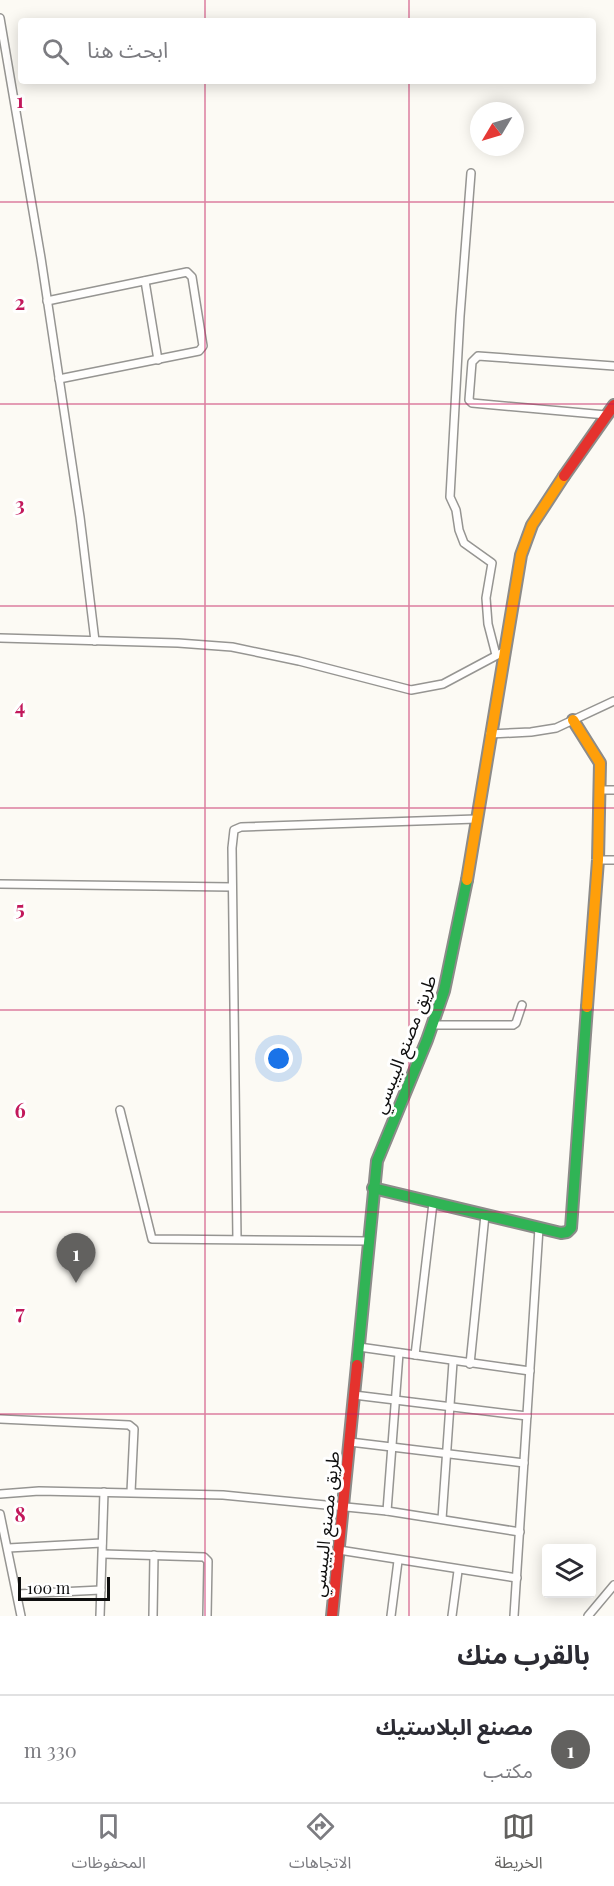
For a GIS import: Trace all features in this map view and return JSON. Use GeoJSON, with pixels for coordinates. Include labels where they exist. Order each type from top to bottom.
{"type":"FeatureCollection","features":[{"type":"Feature","properties":{"kind":"main road","name":"طريق مصنع البيبسي"},"geometry":{"type":"LineString","coordinates":[[332,1616],[376,1161],[433,1024],[451,964],[463,904],[490,734],[500,653],[519,562],[529,528],[614,405]]}},
{"type":"Feature","properties":{"kind":"main road"},"geometry":{"type":"LineString","coordinates":[[373,1188],[561,1233],[572,1228],[598,860],[600,790],[600,764],[573,720]]}},
{"type":"Feature","properties":{"kind":"street"},"geometry":{"type":"LineString","coordinates":[[0,18],[59,379],[80,517],[95,641]]}},
{"type":"Feature","properties":{"kind":"street"},"geometry":{"type":"LineString","coordinates":[[0,638],[178,643],[232,647],[321,666],[411,690],[443,684],[500,653],[488,624],[486,598],[492,563],[464,543],[456,510],[450,497],[471,173]]}},
{"type":"Feature","properties":{"kind":"street"},"geometry":{"type":"LineString","coordinates":[[47,301],[187,272],[192,277],[202,349],[59,379]]}},
{"type":"Feature","properties":{"kind":"street"},"geometry":{"type":"LineString","coordinates":[[145,281],[158,360]]}},
{"type":"Feature","properties":{"kind":"street"},"geometry":{"type":"LineString","coordinates":[[606,415],[472,403],[469,400],[472,362],[476,357],[489,357],[614,366]]}},
{"type":"Feature","properties":{"kind":"street"},"geometry":{"type":"LineString","coordinates":[[490,734],[556,728],[614,701]]}},
{"type":"Feature","properties":{"kind":"street"},"geometry":{"type":"LineString","coordinates":[[600,790],[614,790]]}},
{"type":"Feature","properties":{"kind":"street"},"geometry":{"type":"LineString","coordinates":[[237,1239],[232,887],[234,830],[241,827],[476,819]]}},
{"type":"Feature","properties":{"kind":"street"},"geometry":{"type":"LineString","coordinates":[[598,860],[614,860]]}},
{"type":"Feature","properties":{"kind":"street"},"geometry":{"type":"LineString","coordinates":[[0,884],[232,887]]}},
{"type":"Feature","properties":{"kind":"street"},"geometry":{"type":"LineString","coordinates":[[433,1024],[513,1025],[516,1023],[522,1005]]}},
{"type":"Feature","properties":{"kind":"street"},"geometry":{"type":"LineString","coordinates":[[120,1110],[152,1239],[368,1240]]}},
{"type":"Feature","properties":{"kind":"street"},"geometry":{"type":"LineString","coordinates":[[415,1355],[432,1203]]}},
{"type":"Feature","properties":{"kind":"street"},"geometry":{"type":"LineString","coordinates":[[470,1364],[485,1215]]}},
{"type":"Feature","properties":{"kind":"street"},"geometry":{"type":"LineString","coordinates":[[514,1616],[539,1228]]}},
{"type":"Feature","properties":{"kind":"street"},"geometry":{"type":"LineString","coordinates":[[359,1347],[530,1371]]}},
{"type":"Feature","properties":{"kind":"street"},"geometry":{"type":"LineString","coordinates":[[387,1511],[399,1353]]}},
{"type":"Feature","properties":{"kind":"street"},"geometry":{"type":"LineString","coordinates":[[442,1519],[453,1362]]}},
{"type":"Feature","properties":{"kind":"street"},"geometry":{"type":"LineString","coordinates":[[354,1395],[527,1416]]}},
{"type":"Feature","properties":{"kind":"street"},"geometry":{"type":"LineString","coordinates":[[0,1419],[129,1425],[134,1430],[131,1492]]}},
{"type":"Feature","properties":{"kind":"street"},"geometry":{"type":"LineString","coordinates":[[350,1442],[524,1463]]}},
{"type":"Feature","properties":{"kind":"street"},"geometry":{"type":"LineString","coordinates":[[0,1494],[39,1491],[223,1495],[387,1511],[520,1532]]}},
{"type":"Feature","properties":{"kind":"street"},"geometry":{"type":"LineString","coordinates":[[100,1616],[104,1492]]}},
{"type":"Feature","properties":{"kind":"street"},"geometry":{"type":"LineString","coordinates":[[0,1514],[21,1616]]}},
{"type":"Feature","properties":{"kind":"street"},"geometry":{"type":"LineString","coordinates":[[8,1548],[102,1543]]}},
{"type":"Feature","properties":{"kind":"street"},"geometry":{"type":"LineString","coordinates":[[339,1550],[458,1571],[517,1578]]}},
{"type":"Feature","properties":{"kind":"street"},"geometry":{"type":"LineString","coordinates":[[103,1554],[204,1557],[207,1559],[207,1616]]}},
{"type":"Feature","properties":{"kind":"street"},"geometry":{"type":"LineString","coordinates":[[153,1616],[154,1555]]}},
{"type":"Feature","properties":{"kind":"street"},"geometry":{"type":"LineString","coordinates":[[391,1616],[398,1561]]}},
{"type":"Feature","properties":{"kind":"street"},"geometry":{"type":"LineString","coordinates":[[452,1616],[458,1571]]}},
{"type":"Feature","properties":{"kind":"street"},"geometry":{"type":"LineString","coordinates":[[588,1616],[614,1585]]}},
{"type":"Feature","properties":{"kind":"street"},"geometry":{"type":"LineString","coordinates":[[17,1594],[101,1590]]}},
{"type":"Feature","properties":{"kind":"traffic: fast"},"geometry":{"type":"LineString","coordinates":[[357,1365],[377,1161],[427,1040],[444,991],[467,880]]}},
{"type":"Feature","properties":{"kind":"traffic: fast"},"geometry":{"type":"LineString","coordinates":[[373,1188],[561,1233],[567,1232],[571,1228],[587,1007]]}},
{"type":"Feature","properties":{"kind":"traffic: slow"},"geometry":{"type":"LineString","coordinates":[[467,880],[521,555],[532,525],[564,476]]}},
{"type":"Feature","properties":{"kind":"traffic: slow"},"geometry":{"type":"LineString","coordinates":[[573,720],[600,763],[598,860],[587,1007]]}},
{"type":"Feature","properties":{"kind":"traffic: jam"},"geometry":{"type":"LineString","coordinates":[[564,476],[614,405]]}},
{"type":"Feature","properties":{"kind":"traffic: jam"},"geometry":{"type":"LineString","coordinates":[[332,1616],[357,1365]]}},
{"type":"Feature","properties":{"kind":"place","name":"مصنع البلاستيك"},"geometry":{"type":"Point","coordinates":[76,1283]}}]}
